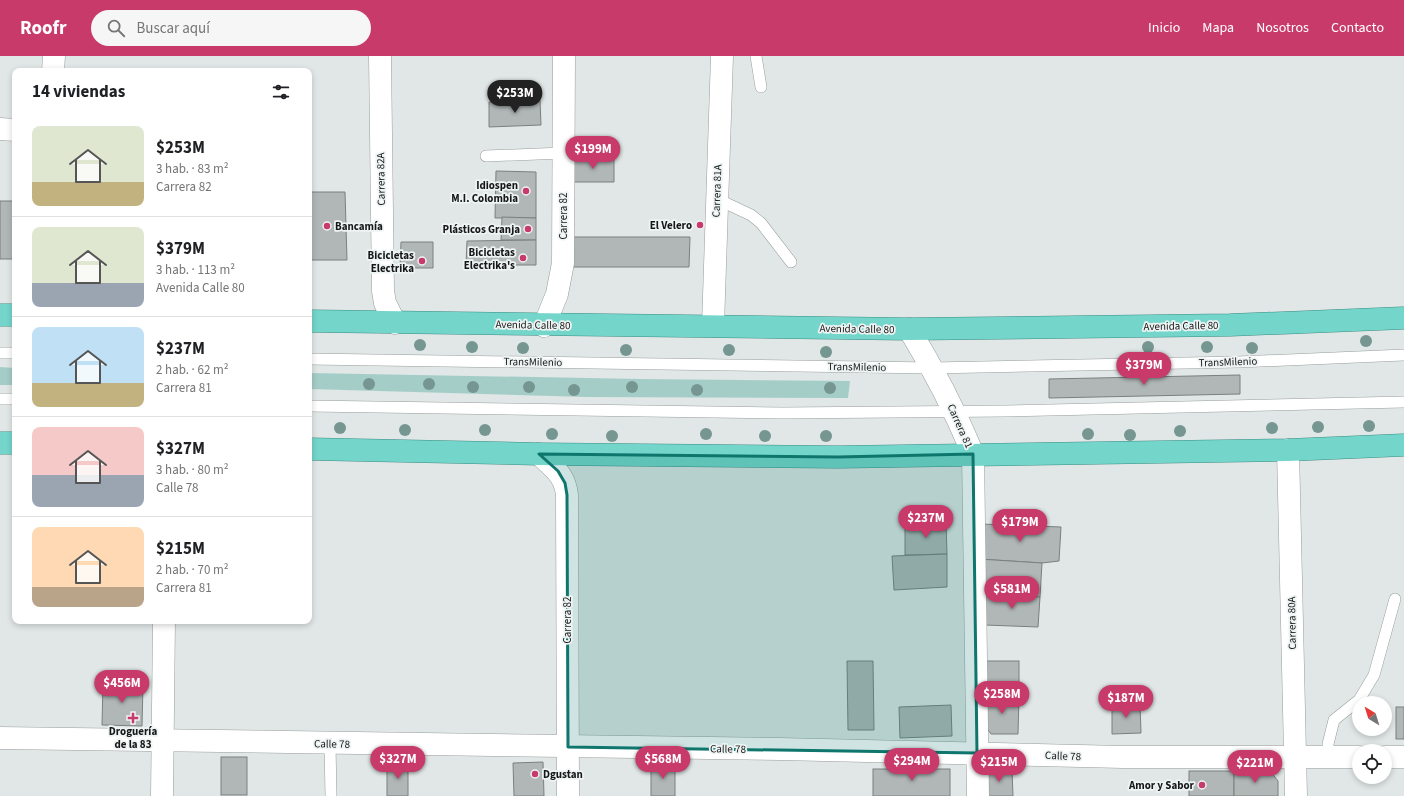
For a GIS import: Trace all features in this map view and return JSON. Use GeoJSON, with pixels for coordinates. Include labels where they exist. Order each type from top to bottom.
{"type":"FeatureCollection","features":[{"type":"Feature","properties":{"kind":"highway"},"geometry":{"type":"LineString","coordinates":[[0,315],[12,316]]}},
{"type":"Feature","properties":{"kind":"highway","name":"Avenida Calle 80"},"geometry":{"type":"LineString","coordinates":[[312,321],[544,326],[713,326],[909,330],[1214,325],[1404,318]]}},
{"type":"Feature","properties":{"kind":"highway"},"geometry":{"type":"LineString","coordinates":[[0,442],[12,443]]}},
{"type":"Feature","properties":{"kind":"highway"},"geometry":{"type":"LineString","coordinates":[[312,449],[539,454],[799,457],[1288,450],[1404,446]]}},
{"type":"Feature","properties":{"kind":"street"},"geometry":{"type":"LineString","coordinates":[[53,68],[54,56]]}},
{"type":"Feature","properties":{"kind":"street","name":"Carrera 82A"},"geometry":{"type":"LineString","coordinates":[[380,56],[383,291],[385,303],[395,323]]}},
{"type":"Feature","properties":{"kind":"street","name":"Carrera 82"},"geometry":{"type":"LineString","coordinates":[[544,326],[552,309],[561,278],[564,56]]}},
{"type":"Feature","properties":{"kind":"street","name":"Carrera 81A"},"geometry":{"type":"LineString","coordinates":[[713,326],[722,56]]}},
{"type":"Feature","properties":{"kind":"street"},"geometry":{"type":"LineString","coordinates":[[0,129],[12,130]]}},
{"type":"Feature","properties":{"kind":"street","name":"Carrera 81"},"geometry":{"type":"LineString","coordinates":[[909,330],[933,368],[955,412],[973,454],[978,796]]}},
{"type":"Feature","properties":{"kind":"street","name":"Carrera 80A"},"geometry":{"type":"LineString","coordinates":[[1288,450],[1296,796]]}},
{"type":"Feature","properties":{"kind":"street","name":"Carrera 82"},"geometry":{"type":"LineString","coordinates":[[539,454],[558,471],[566,483],[568,796]]}},
{"type":"Feature","properties":{"kind":"street"},"geometry":{"type":"LineString","coordinates":[[162,796],[164,624]]}},
{"type":"Feature","properties":{"kind":"street","name":"Calle 78"},"geometry":{"type":"LineString","coordinates":[[0,738],[977,753],[1123,757],[1352,757]]}},
{"type":"Feature","properties":{"kind":"street"},"geometry":{"type":"LineString","coordinates":[[1392,757],[1404,757]]}},
{"type":"Feature","properties":{"kind":"lane"},"geometry":{"type":"LineString","coordinates":[[756,56],[761,87]]}},
{"type":"Feature","properties":{"kind":"lane"},"geometry":{"type":"LineString","coordinates":[[486,156],[563,152]]}},
{"type":"Feature","properties":{"kind":"lane"},"geometry":{"type":"LineString","coordinates":[[717,199],[751,215],[761,223],[791,262]]}},
{"type":"Feature","properties":{"kind":"lane"},"geometry":{"type":"LineString","coordinates":[[0,353],[12,353]]}},
{"type":"Feature","properties":{"kind":"lane","name":"TransMilenio"},"geometry":{"type":"LineString","coordinates":[[312,358],[933,368],[1238,362],[1404,355]]}},
{"type":"Feature","properties":{"kind":"lane"},"geometry":{"type":"LineString","coordinates":[[0,399],[12,399]]}},
{"type":"Feature","properties":{"kind":"lane"},"geometry":{"type":"LineString","coordinates":[[312,406],[744,412],[955,412],[1404,402]]}},
{"type":"Feature","properties":{"kind":"lane"},"geometry":{"type":"LineString","coordinates":[[1328,756],[1328,744],[1334,720],[1359,700],[1374,675],[1395,599]]}},
{"type":"Feature","properties":{"kind":"lane"},"geometry":{"type":"LineString","coordinates":[[330,744],[331,796]]}},
{"type":"Feature","properties":{"kind":"highlighted area"},"geometry":{"type":"Polygon","coordinates":[[[539,454],[838,457],[973,454],[977,753],[568,747],[567,495],[565,483],[558,471],[539,454]]]}},
{"type":"Feature","properties":{"kind":"shaded area"},"geometry":{"type":"Polygon","coordinates":[[[0,367],[12,368],[12,385],[0,385],[0,367]]]}},
{"type":"Feature","properties":{"kind":"shaded area"},"geometry":{"type":"Polygon","coordinates":[[[312,373],[850,381],[848,398],[586,397],[312,389],[312,373]]]}},
{"type":"Feature","properties":{"kind":"building"},"geometry":{"type":"Polygon","coordinates":[[[540,100],[541,125],[489,127],[489,102],[540,100]]]}},
{"type":"Feature","properties":{"kind":"building"},"geometry":{"type":"Polygon","coordinates":[[[572,157],[614,158],[614,182],[571,182],[572,157]]]}},
{"type":"Feature","properties":{"kind":"building"},"geometry":{"type":"Polygon","coordinates":[[[496,171],[536,172],[536,218],[495,218],[496,171]]]}},
{"type":"Feature","properties":{"kind":"building","name":"Bancamía"},"geometry":{"type":"Polygon","coordinates":[[[312,192],[345,192],[347,260],[312,260],[312,192]]]}},
{"type":"Feature","properties":{"kind":"building"},"geometry":{"type":"Polygon","coordinates":[[[0,201],[12,201],[12,259],[0,259],[0,201]]]}},
{"type":"Feature","properties":{"kind":"building"},"geometry":{"type":"Polygon","coordinates":[[[502,217],[536,218],[536,240],[501,240],[502,217]]]}},
{"type":"Feature","properties":{"kind":"building"},"geometry":{"type":"Polygon","coordinates":[[[568,237],[690,237],[689,267],[568,267],[568,237]]]}},
{"type":"Feature","properties":{"kind":"building"},"geometry":{"type":"Polygon","coordinates":[[[536,240],[536,265],[466,265],[467,241],[536,240]]]}},
{"type":"Feature","properties":{"kind":"building"},"geometry":{"type":"Polygon","coordinates":[[[401,242],[433,242],[433,268],[400,268],[401,242]]]}},
{"type":"Feature","properties":{"kind":"building"},"geometry":{"type":"Polygon","coordinates":[[[1240,375],[1240,394],[1049,398],[1049,379],[1240,375]]]}},
{"type":"Feature","properties":{"kind":"building"},"geometry":{"type":"Polygon","coordinates":[[[946,522],[947,554],[905,555],[905,523],[946,522]]]}},
{"type":"Feature","properties":{"kind":"building"},"geometry":{"type":"Polygon","coordinates":[[[981,524],[1061,527],[1059,561],[1042,563],[979,559],[981,524]]]}},
{"type":"Feature","properties":{"kind":"building"},"geometry":{"type":"Polygon","coordinates":[[[947,554],[947,587],[894,590],[892,556],[947,554]]]}},
{"type":"Feature","properties":{"kind":"building"},"geometry":{"type":"Polygon","coordinates":[[[979,559],[1042,563],[1040,597],[986,593],[979,559]]]}},
{"type":"Feature","properties":{"kind":"building"},"geometry":{"type":"Polygon","coordinates":[[[986,593],[1040,597],[1038,627],[985,625],[986,593]]]}},
{"type":"Feature","properties":{"kind":"building"},"geometry":{"type":"Polygon","coordinates":[[[847,661],[873,661],[874,730],[848,730],[847,661]]]}},
{"type":"Feature","properties":{"kind":"building"},"geometry":{"type":"Polygon","coordinates":[[[986,661],[1019,661],[1019,696],[986,696],[986,661]]]}},
{"type":"Feature","properties":{"kind":"building"},"geometry":{"type":"Polygon","coordinates":[[[103,683],[143,684],[142,726],[102,725],[103,683]]]}},
{"type":"Feature","properties":{"kind":"building"},"geometry":{"type":"Polygon","coordinates":[[[986,696],[1019,696],[1018,734],[991,734],[985,726],[986,696]]]}},
{"type":"Feature","properties":{"kind":"building"},"geometry":{"type":"Polygon","coordinates":[[[1140,704],[1141,733],[1112,734],[1112,705],[1140,704]]]}},
{"type":"Feature","properties":{"kind":"building"},"geometry":{"type":"Polygon","coordinates":[[[951,705],[952,736],[900,738],[899,707],[951,705]]]}},
{"type":"Feature","properties":{"kind":"building"},"geometry":{"type":"Polygon","coordinates":[[[1396,707],[1404,707],[1404,739],[1396,739],[1396,707]]]}},
{"type":"Feature","properties":{"kind":"building"},"geometry":{"type":"Polygon","coordinates":[[[221,757],[247,757],[247,795],[221,795],[221,757]]]}},
{"type":"Feature","properties":{"kind":"building"},"geometry":{"type":"Polygon","coordinates":[[[543,762],[544,796],[514,796],[513,763],[543,762]]]}},
{"type":"Feature","properties":{"kind":"building"},"geometry":{"type":"Polygon","coordinates":[[[387,763],[408,763],[408,796],[387,796],[387,763]]]}},
{"type":"Feature","properties":{"kind":"building"},"geometry":{"type":"Polygon","coordinates":[[[651,765],[675,765],[675,796],[651,796],[651,765]]]}},
{"type":"Feature","properties":{"kind":"building"},"geometry":{"type":"Polygon","coordinates":[[[873,769],[950,769],[950,796],[873,796],[873,769]]]}},
{"type":"Feature","properties":{"kind":"building"},"geometry":{"type":"Polygon","coordinates":[[[1012,770],[1013,796],[985,796],[985,771],[1012,770]]]}},
{"type":"Feature","properties":{"kind":"building"},"geometry":{"type":"Polygon","coordinates":[[[1189,771],[1234,771],[1234,796],[1189,796],[1189,771]]]}},
{"type":"Feature","properties":{"kind":"building"},"geometry":{"type":"Polygon","coordinates":[[[1234,771],[1270,771],[1278,781],[1278,796],[1234,796],[1234,771]]]}},
{"type":"Feature","properties":{"kind":"place","name":"Idiospen M.I. Colombia"},"geometry":{"type":"Point","coordinates":[526,191]}},
{"type":"Feature","properties":{"kind":"place","name":"El Velero"},"geometry":{"type":"Point","coordinates":[700,225]}},
{"type":"Feature","properties":{"kind":"place","name":"Bancamía"},"geometry":{"type":"Point","coordinates":[327,226]}},
{"type":"Feature","properties":{"kind":"place","name":"Plásticos Granja"},"geometry":{"type":"Point","coordinates":[528,229]}},
{"type":"Feature","properties":{"kind":"place","name":"Bicicletas Electrika's"},"geometry":{"type":"Point","coordinates":[523,258]}},
{"type":"Feature","properties":{"kind":"place","name":"Bicicletas Electrika"},"geometry":{"type":"Point","coordinates":[422,261]}},
{"type":"Feature","properties":{"kind":"place","name":"Droguería de la 83"},"geometry":{"type":"Point","coordinates":[133,718]}},
{"type":"Feature","properties":{"kind":"place","name":"Dgustan"},"geometry":{"type":"Point","coordinates":[535,774]}},
{"type":"Feature","properties":{"kind":"place","name":"Amor y Sabor"},"geometry":{"type":"Point","coordinates":[1202,785]}}]}
